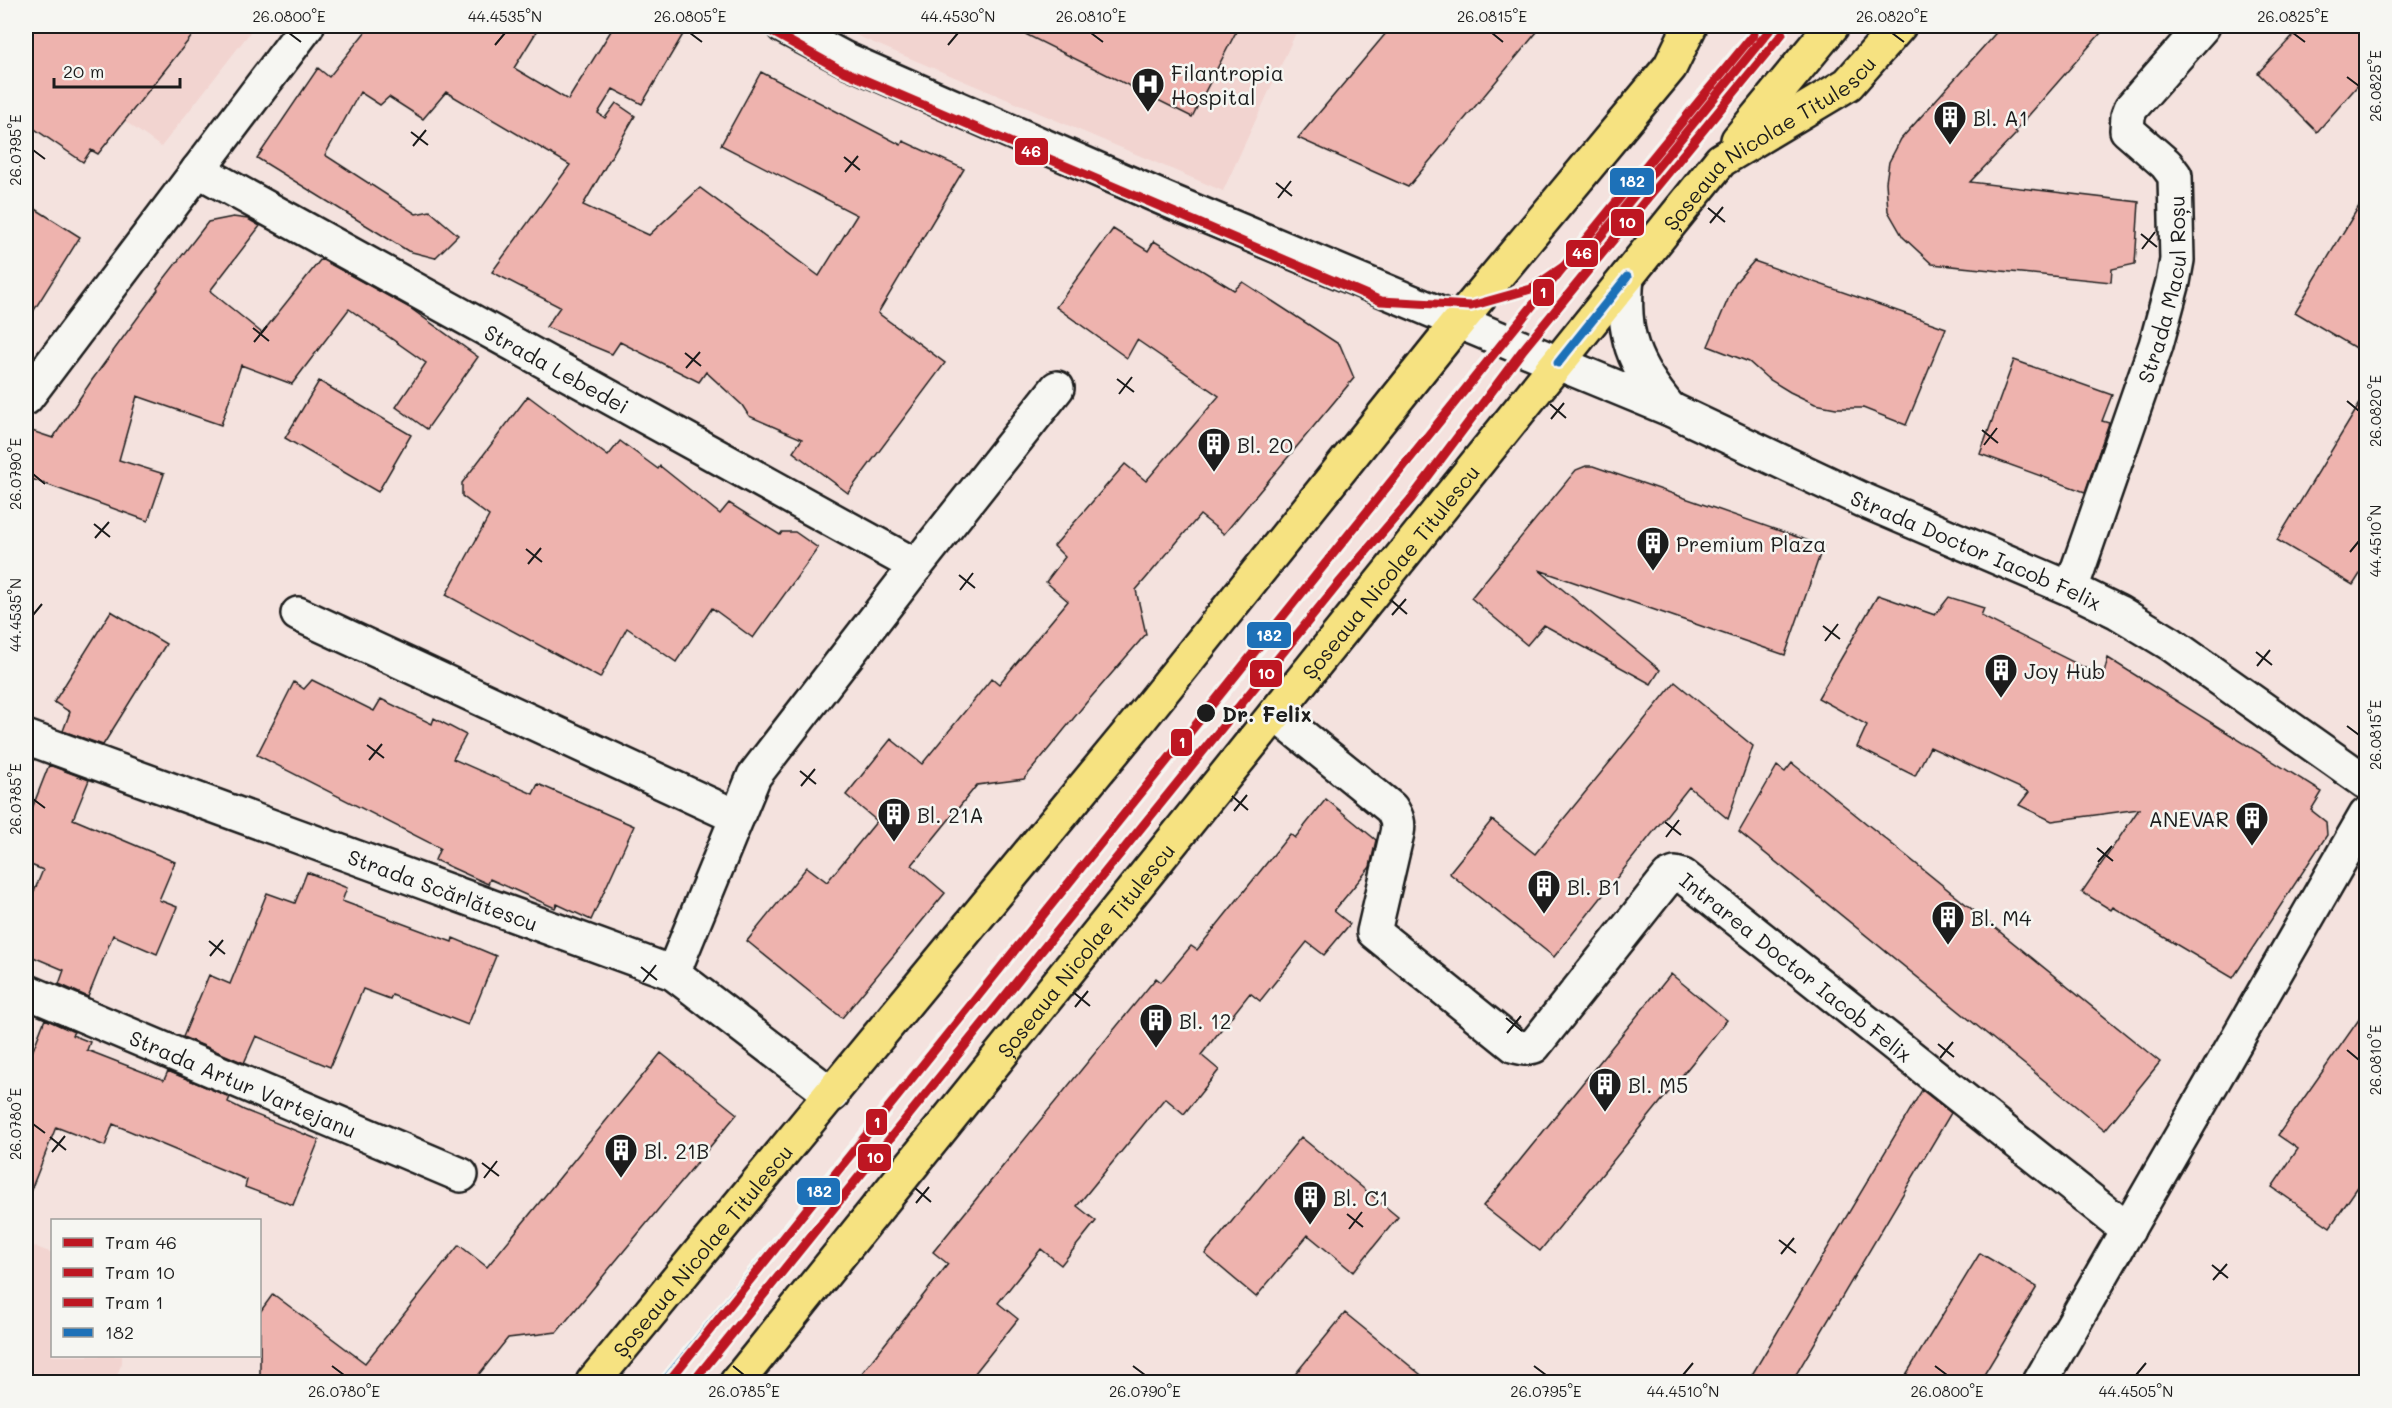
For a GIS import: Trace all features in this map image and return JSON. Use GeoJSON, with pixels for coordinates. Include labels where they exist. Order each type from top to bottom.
{"type":"FeatureCollection","features":[{"type":"Feature","properties":{"kind":"main road","name":"Șoseaua Nicolae Titulescu"},"geometry":{"type":"LineString","coordinates":[[593,1383],[1130,732],[1459,321],[1670,67],[1690,26]]}},
{"type":"Feature","properties":{"kind":"main road"},"geometry":{"type":"LineString","coordinates":[[1670,67],[1704,26]]}},
{"type":"Feature","properties":{"kind":"main road"},"geometry":{"type":"LineString","coordinates":[[1721,160],[1832,26]]}},
{"type":"Feature","properties":{"kind":"main road","name":"Șoseaua Nicolae Titulescu"},"geometry":{"type":"LineString","coordinates":[[737,1383],[1721,160],[1848,84],[1899,26]]}},
{"type":"Feature","properties":{"kind":"street"},"geometry":{"type":"LineString","coordinates":[[30,383],[198,170],[307,26]]}},
{"type":"Feature","properties":{"kind":"street"},"geometry":{"type":"LineString","coordinates":[[783,26],[844,59],[1165,199],[1459,321]]}},
{"type":"Feature","properties":{"kind":"street","name":"Strada Macul Roșu"},"geometry":{"type":"LineString","coordinates":[[2071,589],[2156,345],[2176,271],[2175,176],[2166,164],[2127,130],[2128,116],[2131,108],[2203,26]]}},
{"type":"Feature","properties":{"kind":"street","name":"Strada Lebedei"},"geometry":{"type":"LineString","coordinates":[[198,170],[916,566]]}},
{"type":"Feature","properties":{"kind":"street"},"geometry":{"type":"LineString","coordinates":[[1627,277],[1624,300],[1628,337],[1644,373],[1672,410]]}},
{"type":"Feature","properties":{"kind":"street","name":"Strada Doctor Iacob Felix"},"geometry":{"type":"LineString","coordinates":[[1459,321],[1672,410],[1863,500],[2071,589],[2118,612],[2171,644],[2367,782]]}},
{"type":"Feature","properties":{"kind":"street"},"geometry":{"type":"LineString","coordinates":[[673,973],[754,776],[1057,388]]}},
{"type":"Feature","properties":{"kind":"street"},"geometry":{"type":"LineString","coordinates":[[298,614],[737,817]]}},
{"type":"Feature","properties":{"kind":"street","name":"Intrarea Doctor Iacob Felix"},"geometry":{"type":"LineString","coordinates":[[1275,714],[1391,808],[1399,825],[1374,932],[1515,1046],[1524,1048],[1534,1046],[1668,877],[1675,874],[1683,876],[2128,1230]]}},
{"type":"Feature","properties":{"kind":"street","name":"Strada Scărlătescu"},"geometry":{"type":"LineString","coordinates":[[26,737],[673,973],[832,1095]]}},
{"type":"Feature","properties":{"kind":"street"},"geometry":{"type":"LineString","coordinates":[[2040,1383],[2367,814]]}},
{"type":"Feature","properties":{"kind":"street","name":"Strada Artur Vartejanu"},"geometry":{"type":"LineString","coordinates":[[26,991],[461,1175]]}},
{"type":"Feature","properties":{"kind":"shaded area"},"geometry":{"type":"Polygon","coordinates":[[[26,26],[255,26],[161,147],[26,50],[26,26]]]}},
{"type":"Feature","properties":{"kind":"shaded area","name":"Filantropia Hospital"},"geometry":{"type":"Polygon","coordinates":[[[834,26],[1299,26],[1223,191],[834,26]]]}},
{"type":"Feature","properties":{"kind":"shaded area"},"geometry":{"type":"Polygon","coordinates":[[[26,1243],[51,1253],[51,1357],[122,1357],[122,1363],[114,1382],[26,1382],[26,1243]]]}},
{"type":"Feature","properties":{"kind":"building"},"geometry":{"type":"Polygon","coordinates":[[[26,26],[200,26],[98,154],[91,150],[83,162],[26,123],[26,26]]]}},
{"type":"Feature","properties":{"kind":"building"},"geometry":{"type":"Polygon","coordinates":[[[370,26],[540,26],[514,68],[568,100],[614,26],[688,26],[642,104],[613,89],[598,113],[605,118],[616,103],[635,116],[583,205],[649,235],[700,188],[819,276],[857,215],[721,145],[761,72],[901,145],[903,141],[964,169],[878,313],[945,363],[848,493],[793,452],[802,439],[749,416],[742,405],[706,372],[699,382],[620,342],[612,354],[546,327],[560,307],[492,272],[570,165],[446,92],[423,119],[389,97],[380,105],[360,92],[325,155],[416,214],[430,211],[458,235],[435,258],[408,251],[257,158],[318,68],[329,77],[370,26]]]}},
{"type":"Feature","properties":{"kind":"building"},"geometry":{"type":"Polygon","coordinates":[[[1009,26],[1239,26],[1192,117],[1009,26]]]}},
{"type":"Feature","properties":{"kind":"building"},"geometry":{"type":"Polygon","coordinates":[[[1392,26],[1542,26],[1408,187],[1298,138],[1392,26]]]}},
{"type":"Feature","properties":{"kind":"building","name":"Bl. A1"},"geometry":{"type":"Polygon","coordinates":[[[2002,26],[2107,26],[2015,131],[2017,133],[1970,182],[2139,202],[2135,264],[2112,269],[2111,282],[1932,264],[1903,237],[1888,211],[1886,182],[1889,162],[1901,139],[2002,26]]]}},
{"type":"Feature","properties":{"kind":"building"},"geometry":{"type":"Polygon","coordinates":[[[2302,26],[2367,26],[2367,75],[2317,132],[2258,73],[2302,26]]]}},
{"type":"Feature","properties":{"kind":"building"},"geometry":{"type":"Polygon","coordinates":[[[2367,193],[2367,355],[2295,312],[2367,193]]]}},
{"type":"Feature","properties":{"kind":"building"},"geometry":{"type":"Polygon","coordinates":[[[26,203],[80,237],[26,323],[26,203]]]}},
{"type":"Feature","properties":{"kind":"building"},"geometry":{"type":"Polygon","coordinates":[[[233,217],[248,219],[260,226],[210,291],[262,333],[321,259],[410,308],[478,357],[427,429],[396,407],[426,363],[349,309],[292,384],[241,365],[221,425],[137,396],[119,460],[164,474],[148,521],[26,477],[26,429],[53,438],[158,290],[157,288],[208,222],[233,217]]]}},
{"type":"Feature","properties":{"kind":"building"},"geometry":{"type":"Polygon","coordinates":[[[1113,229],[1148,251],[1154,241],[1234,290],[1243,282],[1340,345],[1354,378],[1224,534],[1200,515],[1136,590],[1146,634],[1024,779],[977,785],[912,865],[945,893],[842,1018],[747,941],[807,867],[827,882],[877,821],[846,795],[891,739],[922,764],[992,678],[999,684],[1068,601],[1046,582],[1065,557],[1054,546],[1125,464],[1146,481],[1219,396],[1137,340],[1127,358],[1056,307],[1113,229]]]}},
{"type":"Feature","properties":{"kind":"building"},"geometry":{"type":"Polygon","coordinates":[[[1754,261],[1946,328],[1906,425],[1863,408],[1836,408],[1815,404],[1767,378],[1749,362],[1708,346],[1735,283],[1754,261]]]}},
{"type":"Feature","properties":{"kind":"building"},"geometry":{"type":"Polygon","coordinates":[[[2014,360],[2112,395],[2102,421],[2109,423],[2085,492],[1980,454],[2014,360]]]}},
{"type":"Feature","properties":{"kind":"building"},"geometry":{"type":"Polygon","coordinates":[[[319,381],[411,435],[378,492],[285,438],[319,381]]]}},
{"type":"Feature","properties":{"kind":"building"},"geometry":{"type":"Polygon","coordinates":[[[2367,392],[2367,563],[2353,585],[2277,540],[2367,392]]]}},
{"type":"Feature","properties":{"kind":"building"},"geometry":{"type":"Polygon","coordinates":[[[528,396],[608,456],[620,441],[658,469],[660,466],[720,514],[729,503],[780,535],[782,532],[795,532],[818,548],[753,638],[712,608],[676,662],[627,628],[600,678],[446,595],[489,516],[462,496],[462,483],[528,396]]]}},
{"type":"Feature","properties":{"kind":"building","name":"Premium Plaza"},"geometry":{"type":"Polygon","coordinates":[[[1593,466],[1823,546],[1785,655],[1539,570],[1660,670],[1651,684],[1544,625],[1527,645],[1471,598],[1576,470],[1593,466]]]}},
{"type":"Feature","properties":{"kind":"building"},"geometry":{"type":"Polygon","coordinates":[[[1878,595],[1935,615],[1949,597],[1984,608],[1981,616],[2103,677],[2108,658],[2322,792],[2311,810],[2326,822],[2327,835],[2233,978],[2113,907],[2111,910],[2082,892],[2139,809],[2052,821],[2019,805],[2029,792],[1930,747],[1915,776],[1857,747],[1867,725],[1818,698],[1878,595]]]}},
{"type":"Feature","properties":{"kind":"building"},"geometry":{"type":"Polygon","coordinates":[[[111,611],[166,644],[103,745],[63,731],[70,712],[54,702],[111,611]]]}},
{"type":"Feature","properties":{"kind":"building"},"geometry":{"type":"Polygon","coordinates":[[[312,680],[374,711],[381,699],[432,724],[434,718],[466,735],[453,759],[533,794],[538,784],[634,826],[591,920],[557,904],[555,908],[490,879],[488,884],[435,860],[440,848],[257,755],[294,682],[304,689],[312,680]]]}},
{"type":"Feature","properties":{"kind":"building"},"geometry":{"type":"Polygon","coordinates":[[[1675,682],[1753,746],[1728,819],[1689,787],[1554,957],[1449,873],[1492,820],[1535,854],[1675,682]]]}},
{"type":"Feature","properties":{"kind":"building","name":"Bl. M4"},"geometry":{"type":"Polygon","coordinates":[[[1792,763],[2160,1062],[2105,1130],[1739,832],[1777,766],[1785,772],[1792,763]]]}},
{"type":"Feature","properties":{"kind":"building"},"geometry":{"type":"Polygon","coordinates":[[[49,765],[89,780],[73,819],[175,862],[159,900],[177,907],[157,954],[113,935],[88,997],[59,984],[64,970],[26,954],[26,911],[43,870],[26,863],[26,824],[49,765]]]}},
{"type":"Feature","properties":{"kind":"building","name":"Bl. 12"},"geometry":{"type":"Polygon","coordinates":[[[1326,799],[1376,840],[1370,867],[1334,911],[1350,924],[1324,955],[1307,942],[1260,1001],[1250,993],[1201,1055],[1219,1070],[1184,1114],[1165,1098],[1077,1206],[1096,1221],[1061,1265],[1041,1249],[998,1303],[1018,1319],[967,1383],[854,1383],[948,1264],[933,1252],[1156,978],[1161,982],[1191,946],[1197,950],[1290,834],[1295,838],[1326,799]]]}},
{"type":"Feature","properties":{"kind":"building"},"geometry":{"type":"Polygon","coordinates":[[[307,872],[347,888],[342,901],[452,942],[453,938],[496,956],[468,1025],[392,995],[390,999],[363,989],[330,1067],[256,1036],[244,1063],[183,1037],[209,975],[230,984],[267,893],[295,903],[307,872]]]}},
{"type":"Feature","properties":{"kind":"building","name":"Bl. M5"},"geometry":{"type":"Polygon","coordinates":[[[1671,974],[1727,1020],[1540,1251],[1483,1206],[1671,974]]]}},
{"type":"Feature","properties":{"kind":"building"},"geometry":{"type":"Polygon","coordinates":[[[2367,1008],[2367,1174],[2330,1227],[2272,1187],[2298,1149],[2278,1135],[2367,1008]]]}},
{"type":"Feature","properties":{"kind":"building"},"geometry":{"type":"Polygon","coordinates":[[[45,1019],[74,1032],[72,1035],[90,1042],[87,1050],[164,1080],[168,1071],[230,1097],[228,1102],[244,1110],[319,1140],[293,1205],[245,1187],[247,1180],[113,1124],[105,1146],[56,1127],[27,1200],[26,1068],[45,1019]]]}},
{"type":"Feature","properties":{"kind":"building","name":"Bl. 21B"},"geometry":{"type":"Polygon","coordinates":[[[661,1053],[737,1114],[557,1332],[508,1338],[472,1383],[260,1383],[261,1311],[273,1294],[365,1363],[459,1245],[487,1267],[661,1053]]]}},
{"type":"Feature","properties":{"kind":"building"},"geometry":{"type":"Polygon","coordinates":[[[1922,1090],[1951,1113],[1791,1383],[1747,1383],[1922,1090]]]}},
{"type":"Feature","properties":{"kind":"building","name":"Bl. C1"},"geometry":{"type":"Polygon","coordinates":[[[1301,1137],[1398,1217],[1353,1272],[1308,1235],[1256,1297],[1205,1254],[1301,1137]]]}},
{"type":"Feature","properties":{"kind":"building"},"geometry":{"type":"Polygon","coordinates":[[[1980,1253],[2037,1287],[1979,1383],[1901,1383],[1980,1253]]]}},
{"type":"Feature","properties":{"kind":"building"},"geometry":{"type":"Polygon","coordinates":[[[1345,1313],[1431,1383],[1288,1383],[1345,1313]]]}},
{"type":"Feature","properties":{"kind":"tram line","name":"46"},"geometry":{"type":"LineString","coordinates":[[762,26],[839,69],[1381,301],[1471,306],[1531,289],[1592,247],[1773,26]]}},
{"type":"Feature","properties":{"kind":"tram line","name":"1"},"geometry":{"type":"LineString","coordinates":[[668,1382],[1586,239],[1754,34]]}},
{"type":"Feature","properties":{"kind":"tram line","name":"10"},"geometry":{"type":"LineString","coordinates":[[693,1382],[1339,583],[1411,499],[1522,351],[1782,34]]}},
{"type":"Feature","properties":{"kind":"transit line","name":"182"},"geometry":{"type":"LineString","coordinates":[[664,1382],[1240,672],[1503,340],[1759,26]]}},
{"type":"Feature","properties":{"kind":"transit line","name":"182"},"geometry":{"type":"LineString","coordinates":[[1558,363],[1627,277]]}},
{"type":"Feature","properties":{"kind":"place","name":"Filantropia Hospital"},"geometry":{"type":"Point","coordinates":[1148,113]}},
{"type":"Feature","properties":{"kind":"place","name":"Bl. A1"},"geometry":{"type":"Point","coordinates":[1950,146]}},
{"type":"Feature","properties":{"kind":"place","name":"Bl. 20"},"geometry":{"type":"Point","coordinates":[1214,473]}},
{"type":"Feature","properties":{"kind":"place","name":"Premium Plaza"},"geometry":{"type":"Point","coordinates":[1653,572]}},
{"type":"Feature","properties":{"kind":"place","name":"Joy Hub"},"geometry":{"type":"Point","coordinates":[2001,699]}},
{"type":"Feature","properties":{"kind":"place","name":"Dr. Felix"},"geometry":{"type":"Point","coordinates":[1206,713]}},
{"type":"Feature","properties":{"kind":"place","name":"Bl. 21A"},"geometry":{"type":"Point","coordinates":[894,843]}},
{"type":"Feature","properties":{"kind":"place","name":"ANEVAR"},"geometry":{"type":"Point","coordinates":[2252,847]}},
{"type":"Feature","properties":{"kind":"place","name":"Bl. B1"},"geometry":{"type":"Point","coordinates":[1544,915]}},
{"type":"Feature","properties":{"kind":"place","name":"Bl. M4"},"geometry":{"type":"Point","coordinates":[1948,946]}},
{"type":"Feature","properties":{"kind":"place","name":"Bl. 12"},"geometry":{"type":"Point","coordinates":[1156,1049]}},
{"type":"Feature","properties":{"kind":"place","name":"Bl. M5"},"geometry":{"type":"Point","coordinates":[1605,1113]}},
{"type":"Feature","properties":{"kind":"place","name":"Bl. 21B"},"geometry":{"type":"Point","coordinates":[621,1179]}},
{"type":"Feature","properties":{"kind":"place","name":"Bl. C1"},"geometry":{"type":"Point","coordinates":[1310,1226]}}]}
